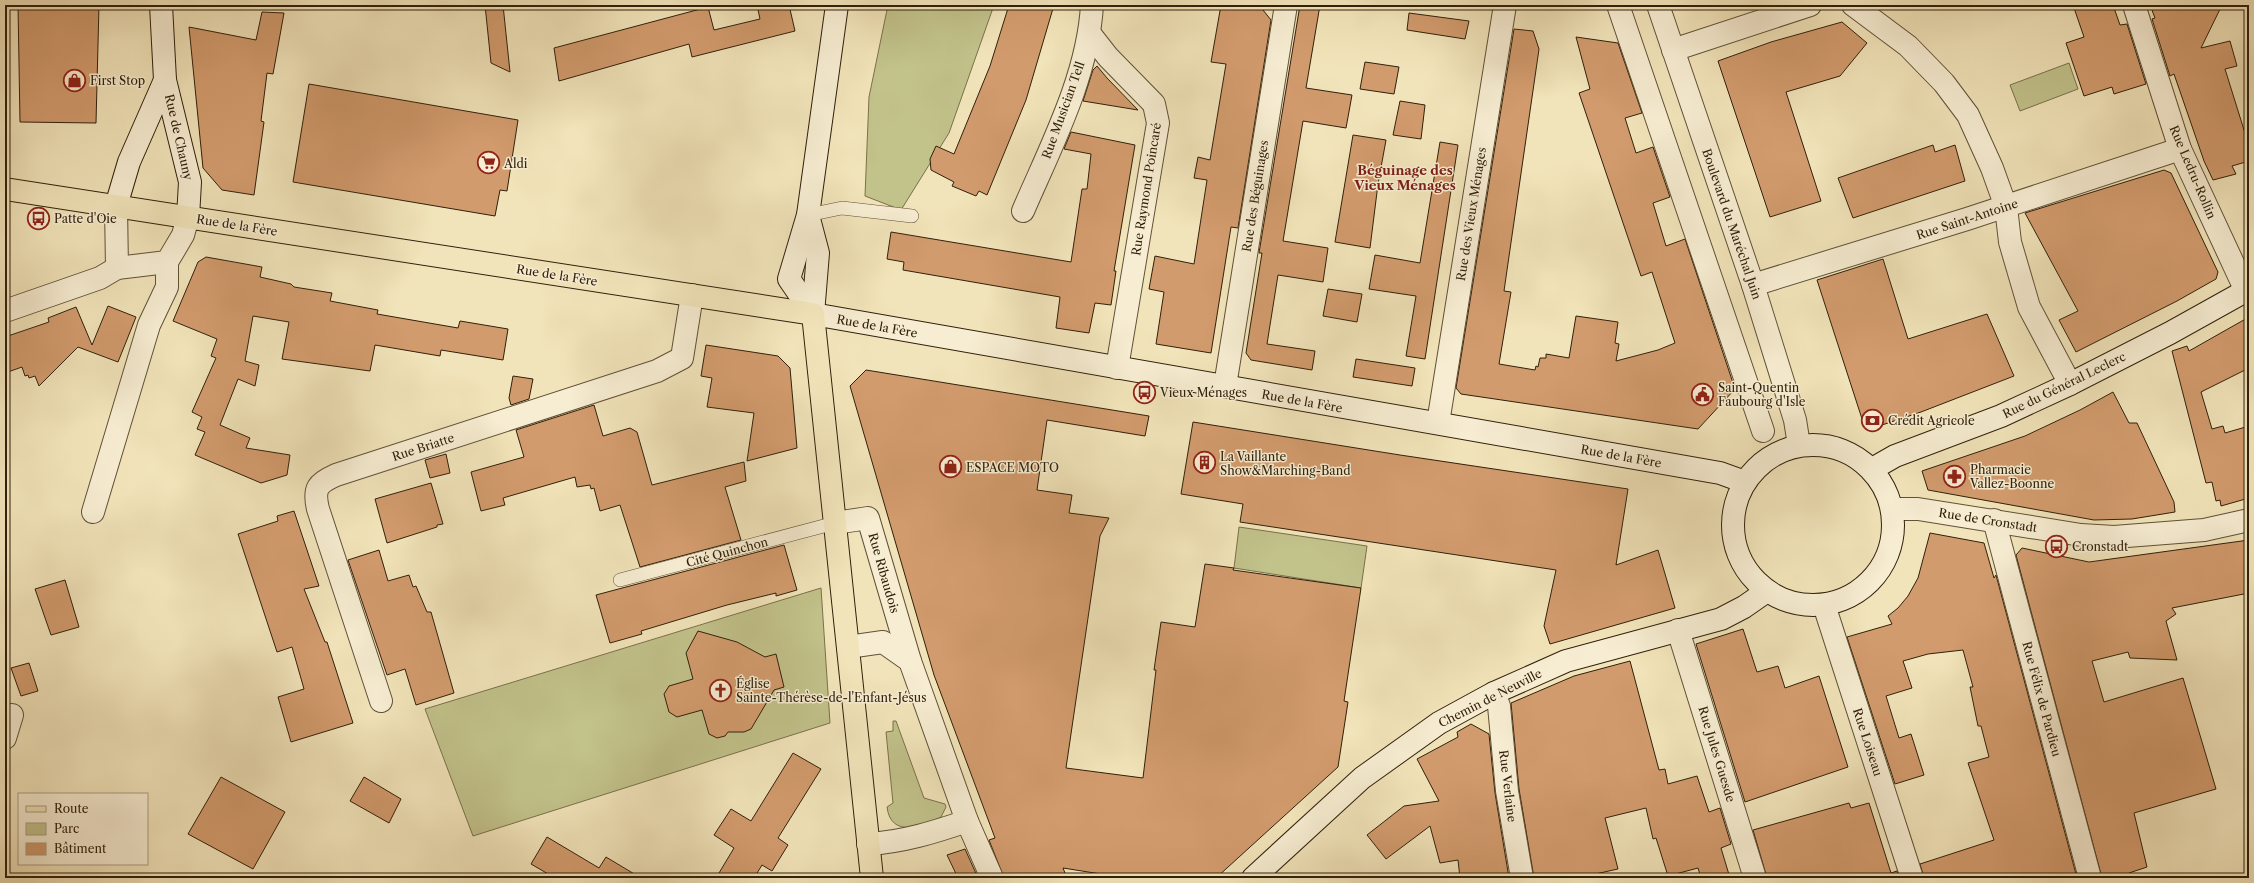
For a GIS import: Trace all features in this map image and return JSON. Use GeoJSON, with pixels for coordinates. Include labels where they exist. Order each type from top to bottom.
{"type":"FeatureCollection","features":[{"type":"Feature","properties":{"kind":"main road","name":"Rue de la Fère"},"geometry":{"type":"LineString","coordinates":[[5,189],[813,314]]}},
{"type":"Feature","properties":{"kind":"main road"},"geometry":{"type":"LineString","coordinates":[[813,314],[872,878]]}},
{"type":"Feature","properties":{"kind":"street","name":"Rue de Chauny"},"geometry":{"type":"LineString","coordinates":[[161,5],[165,80],[190,182],[188,217],[183,235],[167,262]]}},
{"type":"Feature","properties":{"kind":"street"},"geometry":{"type":"LineString","coordinates":[[813,314],[789,278],[808,215],[837,5]]}},
{"type":"Feature","properties":{"kind":"street","name":"Rue Musician Tell"},"geometry":{"type":"LineString","coordinates":[[1023,211],[1072,91],[1090,34],[1092,5]]}},
{"type":"Feature","properties":{"kind":"street","name":"Rue des Béguinages"},"geometry":{"type":"LineString","coordinates":[[1225,386],[1286,5]]}},
{"type":"Feature","properties":{"kind":"street"},"geometry":{"type":"LineString","coordinates":[[1618,5],[1763,431]]}},
{"type":"Feature","properties":{"kind":"street","name":"Boulevard du Maréchal Juin"},"geometry":{"type":"LineString","coordinates":[[1658,5],[1753,285],[1795,420],[1799,445]]}},
{"type":"Feature","properties":{"kind":"street"},"geometry":{"type":"LineString","coordinates":[[1673,50],[1810,5]]}},
{"type":"Feature","properties":{"kind":"street"},"geometry":{"type":"LineString","coordinates":[[1853,5],[1908,46],[1954,96],[1971,121],[1992,168],[2006,207],[2010,242],[2029,307],[2070,384]]}},
{"type":"Feature","properties":{"kind":"street","name":"Rue Ledru-Rollin"},"geometry":{"type":"LineString","coordinates":[[2134,5],[2180,149],[2247,290]]}},
{"type":"Feature","properties":{"kind":"street","name":"Rue des Vieux Ménages"},"geometry":{"type":"LineString","coordinates":[[1438,423],[1500,6]]}},
{"type":"Feature","properties":{"kind":"street","name":"Rue Raymond Poincaré"},"geometry":{"type":"LineString","coordinates":[[1090,34],[1108,57],[1154,104],[1158,123],[1117,368]]}},
{"type":"Feature","properties":{"kind":"street","name":"Rue de Chauny"},"geometry":{"type":"LineString","coordinates":[[117,268],[116,206],[129,162],[165,80]]}},
{"type":"Feature","properties":{"kind":"street","name":"Rue Saint-Antoine"},"geometry":{"type":"LineString","coordinates":[[1753,285],[2006,207],[2180,149]]}},
{"type":"Feature","properties":{"kind":"street"},"geometry":{"type":"LineString","coordinates":[[808,215],[818,253],[813,314]]}},
{"type":"Feature","properties":{"kind":"street"},"geometry":{"type":"LineString","coordinates":[[5,310],[100,278],[117,268],[167,262],[167,287],[149,325],[93,512]]}},
{"type":"Feature","properties":{"kind":"street","name":"Rue du Général Leclerc"},"geometry":{"type":"LineString","coordinates":[[1874,468],[1895,456],[2001,416],[2070,384],[2170,333],[2247,290]]}},
{"type":"Feature","properties":{"kind":"street","name":"Rue Briatte"},"geometry":{"type":"LineString","coordinates":[[381,700],[317,504],[317,489],[321,482],[336,475],[656,371],[676,362],[682,358],[692,295]]}},
{"type":"Feature","properties":{"kind":"street","name":"Rue de la Fère"},"geometry":{"type":"LineString","coordinates":[[813,314],[1225,386],[1341,408],[1438,423],[1720,473],[1745,482]]}},
{"type":"Feature","properties":{"kind":"street"},"geometry":{"type":"LineString","coordinates":[[1799,445],[1824,445],[1843,450],[1874,468],[1884,486],[1893,509],[1894,531],[1889,552],[1879,572],[1864,588],[1845,599],[1824,605],[1804,605],[1784,600],[1767,591],[1751,577],[1740,559],[1734,539],[1733,518],[1737,498],[1745,482],[1761,464],[1779,452],[1799,445]]}},
{"type":"Feature","properties":{"kind":"street","name":"Rue de Cronstadt"},"geometry":{"type":"LineString","coordinates":[[1893,509],[1918,509],[2081,535],[2114,537],[2204,530],[2249,520]]}},
{"type":"Feature","properties":{"kind":"street","name":"Rue Ribaudois"},"geometry":{"type":"LineString","coordinates":[[835,523],[868,518],[910,661],[967,821],[992,878]]}},
{"type":"Feature","properties":{"kind":"street","name":"Rue Félix de Pardieu"},"geometry":{"type":"LineString","coordinates":[[1994,520],[2090,878]]}},
{"type":"Feature","properties":{"kind":"street","name":"Chemin de Neuville"},"geometry":{"type":"LineString","coordinates":[[1253,878],[1362,778],[1439,723],[1494,694],[1566,661],[1721,619],[1744,607],[1767,591]]}},
{"type":"Feature","properties":{"kind":"street","name":"Rue Loiseau"},"geometry":{"type":"LineString","coordinates":[[1824,605],[1912,878]]}},
{"type":"Feature","properties":{"kind":"street","name":"Rue Jules Guesde"},"geometry":{"type":"LineString","coordinates":[[1678,630],[1755,878]]}},
{"type":"Feature","properties":{"kind":"street"},"geometry":{"type":"LineString","coordinates":[[848,647],[883,642],[910,661]]}},
{"type":"Feature","properties":{"kind":"street","name":"Rue Verlaine"},"geometry":{"type":"LineString","coordinates":[[1494,694],[1499,706],[1507,791],[1522,878]]}},
{"type":"Feature","properties":{"kind":"street"},"geometry":{"type":"LineString","coordinates":[[5,738],[12,715]]}},
{"type":"Feature","properties":{"kind":"street"},"geometry":{"type":"LineString","coordinates":[[868,844],[883,843],[927,835],[967,821]]}},
{"type":"Feature","properties":{"kind":"lane"},"geometry":{"type":"LineString","coordinates":[[808,215],[842,208],[912,216]]}},
{"type":"Feature","properties":{"kind":"lane","name":"Cité Quinchon"},"geometry":{"type":"LineString","coordinates":[[620,580],[835,523]]}},
{"type":"Feature","properties":{"kind":"green space"},"geometry":{"type":"Polygon","coordinates":[[[888,5],[994,5],[949,133],[901,210],[865,196],[869,97],[888,5]]]}},
{"type":"Feature","properties":{"kind":"green space"},"geometry":{"type":"Polygon","coordinates":[[[2069,63],[2078,89],[2020,111],[2010,85],[2069,63]]]}},
{"type":"Feature","properties":{"kind":"green space"},"geometry":{"type":"Polygon","coordinates":[[[1239,527],[1367,546],[1361,588],[1234,568],[1239,527]]]}},
{"type":"Feature","properties":{"kind":"green space"},"geometry":{"type":"Polygon","coordinates":[[[821,588],[830,723],[473,836],[425,709],[821,588]]]}},
{"type":"Feature","properties":{"kind":"green space"},"geometry":{"type":"Polygon","coordinates":[[[893,721],[896,721],[924,798],[945,804],[946,807],[941,817],[926,824],[901,827],[890,817],[887,807],[893,803],[886,732],[893,731],[893,721]]]}},
{"type":"Feature","properties":{"kind":"building"},"geometry":{"type":"Polygon","coordinates":[[[18,5],[99,5],[96,123],[20,122],[18,5]]]}},
{"type":"Feature","properties":{"kind":"building"},"geometry":{"type":"Polygon","coordinates":[[[485,5],[503,5],[510,72],[491,63],[485,5]]]}},
{"type":"Feature","properties":{"kind":"building"},"geometry":{"type":"Polygon","coordinates":[[[757,5],[789,5],[795,31],[692,57],[689,44],[559,81],[554,48],[708,7],[714,30],[760,19],[757,5]]]}},
{"type":"Feature","properties":{"kind":"building"},"geometry":{"type":"Polygon","coordinates":[[[1009,5],[1054,5],[1026,100],[987,195],[979,191],[976,196],[952,186],[954,182],[931,170],[930,159],[936,146],[954,154],[990,66],[1009,5]]]}},
{"type":"Feature","properties":{"kind":"building"},"geometry":{"type":"Polygon","coordinates":[[[1221,5],[1259,5],[1271,20],[1238,228],[1231,227],[1211,353],[1156,344],[1164,292],[1149,289],[1155,256],[1194,264],[1207,180],[1194,178],[1198,157],[1210,160],[1226,64],[1211,62],[1221,5]]]}},
{"type":"Feature","properties":{"kind":"building"},"geometry":{"type":"Polygon","coordinates":[[[1300,5],[1320,5],[1306,88],[1352,95],[1346,128],[1303,121],[1283,241],[1328,248],[1323,282],[1278,275],[1267,344],[1315,351],[1312,370],[1251,360],[1246,353],[1262,253],[1259,253],[1300,5]]]}},
{"type":"Feature","properties":{"kind":"building"},"geometry":{"type":"Polygon","coordinates":[[[2073,5],[2113,5],[2120,25],[2127,24],[2146,84],[2114,94],[2112,87],[2084,96],[2066,43],[2084,37],[2073,5]]]}},
{"type":"Feature","properties":{"kind":"building"},"geometry":{"type":"Polygon","coordinates":[[[2150,5],[2222,5],[2201,48],[2230,41],[2237,66],[2225,69],[2249,146],[2249,161],[2232,166],[2236,174],[2213,180],[2204,161],[2174,74],[2170,76],[2152,19],[2155,18],[2150,5]]]}},
{"type":"Feature","properties":{"kind":"building"},"geometry":{"type":"Polygon","coordinates":[[[262,12],[284,13],[273,74],[267,73],[261,121],[264,122],[254,195],[222,190],[203,168],[189,27],[256,40],[262,12]]]}},
{"type":"Feature","properties":{"kind":"building"},"geometry":{"type":"Polygon","coordinates":[[[1409,13],[1469,21],[1465,39],[1407,30],[1409,13]]]}},
{"type":"Feature","properties":{"kind":"building"},"geometry":{"type":"Polygon","coordinates":[[[1842,22],[1867,43],[1840,76],[1786,92],[1821,201],[1770,217],[1718,61],[1771,42],[1842,22]]]}},
{"type":"Feature","properties":{"kind":"building"},"geometry":{"type":"Polygon","coordinates":[[[1514,29],[1533,31],[1539,49],[1504,291],[1511,292],[1499,364],[1535,370],[1536,366],[1538,367],[1540,358],[1546,358],[1546,354],[1569,358],[1576,316],[1618,322],[1615,343],[1619,344],[1616,361],[1658,350],[1675,343],[1652,272],[1641,276],[1579,93],[1590,89],[1576,37],[1618,43],[1642,113],[1625,118],[1636,153],[1653,147],[1670,197],[1653,203],[1666,246],[1685,239],[1735,389],[1698,429],[1461,394],[1456,388],[1514,29]]]}},
{"type":"Feature","properties":{"kind":"building"},"geometry":{"type":"Polygon","coordinates":[[[1365,62],[1399,67],[1394,94],[1360,89],[1365,62]]]}},
{"type":"Feature","properties":{"kind":"building"},"geometry":{"type":"Polygon","coordinates":[[[1097,66],[1138,110],[1083,101],[1093,70],[1097,66]]]}},
{"type":"Feature","properties":{"kind":"building"},"geometry":{"type":"Polygon","coordinates":[[[309,84],[518,120],[507,191],[500,190],[495,216],[293,182],[309,84]]]}},
{"type":"Feature","properties":{"kind":"building"},"geometry":{"type":"Polygon","coordinates":[[[1400,101],[1425,105],[1421,139],[1393,135],[1400,101]]]}},
{"type":"Feature","properties":{"kind":"building"},"geometry":{"type":"Polygon","coordinates":[[[1071,132],[1135,145],[1114,271],[1116,271],[1111,305],[1095,303],[1089,333],[1056,328],[1060,297],[903,270],[904,262],[887,259],[891,232],[1071,262],[1082,189],[1087,189],[1091,154],[1064,149],[1071,132]]]}},
{"type":"Feature","properties":{"kind":"building"},"geometry":{"type":"Polygon","coordinates":[[[1353,135],[1386,140],[1378,184],[1370,248],[1335,242],[1353,135]]]}},
{"type":"Feature","properties":{"kind":"building"},"geometry":{"type":"Polygon","coordinates":[[[1440,142],[1458,145],[1425,359],[1406,356],[1416,296],[1369,289],[1375,255],[1420,263],[1440,142]]]}},
{"type":"Feature","properties":{"kind":"building"},"geometry":{"type":"Polygon","coordinates":[[[1933,145],[1935,152],[1955,145],[1965,181],[1853,218],[1838,178],[1933,145]]]}},
{"type":"Feature","properties":{"kind":"building"},"geometry":{"type":"Polygon","coordinates":[[[2164,170],[2171,173],[2218,272],[2216,279],[2177,301],[2076,352],[2059,320],[2078,311],[2025,213],[2164,170]]]}},
{"type":"Feature","properties":{"kind":"building"},"geometry":{"type":"Polygon","coordinates":[[[206,257],[262,267],[260,277],[291,284],[294,287],[332,293],[330,301],[378,310],[377,314],[458,328],[460,321],[508,329],[503,360],[441,350],[440,356],[375,345],[370,371],[282,359],[289,322],[253,316],[245,361],[259,365],[255,386],[238,379],[220,425],[250,438],[246,448],[290,455],[287,475],[261,483],[195,455],[205,432],[197,429],[202,417],[192,412],[216,358],[211,356],[217,339],[173,321],[198,262],[206,257]]]}},
{"type":"Feature","properties":{"kind":"building"},"geometry":{"type":"Polygon","coordinates":[[[1883,259],[1908,339],[1987,314],[2014,376],[1921,412],[1870,429],[1864,425],[1817,280],[1883,259]]]}},
{"type":"Feature","properties":{"kind":"building"},"geometry":{"type":"Polygon","coordinates":[[[1328,289],[1362,294],[1357,322],[1323,316],[1328,289]]]}},
{"type":"Feature","properties":{"kind":"building"},"geometry":{"type":"Polygon","coordinates":[[[108,306],[136,317],[118,362],[78,347],[39,386],[35,376],[29,378],[28,375],[25,376],[22,367],[5,373],[5,337],[49,322],[48,318],[76,307],[92,345],[108,306]]]}},
{"type":"Feature","properties":{"kind":"building"},"geometry":{"type":"Polygon","coordinates":[[[2249,317],[2249,368],[2201,392],[2212,429],[2223,426],[2225,433],[2249,426],[2249,498],[2221,506],[2220,500],[2216,501],[2212,482],[2206,483],[2172,351],[2187,346],[2189,351],[2249,317]]]}},
{"type":"Feature","properties":{"kind":"building"},"geometry":{"type":"Polygon","coordinates":[[[706,345],[778,356],[790,368],[797,448],[747,461],[754,413],[707,407],[712,378],[701,376],[706,345]]]}},
{"type":"Feature","properties":{"kind":"building"},"geometry":{"type":"Polygon","coordinates":[[[1356,359],[1415,368],[1412,386],[1353,377],[1356,359]]]}},
{"type":"Feature","properties":{"kind":"building"},"geometry":{"type":"Polygon","coordinates":[[[866,370],[1149,416],[1145,436],[1047,420],[1037,490],[1072,495],[1069,513],[1109,518],[1100,536],[1066,768],[1143,778],[1156,670],[1154,670],[1161,622],[1195,627],[1205,564],[1234,568],[1233,570],[1361,588],[1344,701],[1348,702],[1338,767],[1216,878],[1126,878],[1063,868],[1067,878],[1004,878],[989,840],[995,838],[934,675],[850,386],[866,370]]]}},
{"type":"Feature","properties":{"kind":"building"},"geometry":{"type":"Polygon","coordinates":[[[513,376],[533,379],[529,399],[511,405],[509,398],[513,376]]]}},
{"type":"Feature","properties":{"kind":"building"},"geometry":{"type":"Polygon","coordinates":[[[2113,392],[2129,423],[2137,423],[2174,502],[2175,512],[2132,519],[2094,520],[1928,490],[1922,471],[2025,436],[2080,410],[2113,392]]]}},
{"type":"Feature","properties":{"kind":"building"},"geometry":{"type":"Polygon","coordinates":[[[594,405],[603,436],[630,428],[637,432],[652,485],[744,462],[746,481],[725,487],[741,540],[640,567],[620,505],[600,511],[594,488],[591,489],[590,485],[577,487],[575,477],[503,498],[505,505],[481,511],[471,472],[524,457],[516,430],[594,405]]]}},
{"type":"Feature","properties":{"kind":"building"},"geometry":{"type":"Polygon","coordinates":[[[1193,422],[1628,489],[1616,565],[1658,550],[1675,608],[1550,644],[1544,626],[1556,570],[1240,522],[1243,504],[1181,494],[1193,422]]]}},
{"type":"Feature","properties":{"kind":"building"},"geometry":{"type":"Polygon","coordinates":[[[446,454],[450,473],[430,478],[425,460],[446,454]]]}},
{"type":"Feature","properties":{"kind":"building"},"geometry":{"type":"Polygon","coordinates":[[[431,483],[443,524],[387,543],[375,499],[431,483]]]}},
{"type":"Feature","properties":{"kind":"building"},"geometry":{"type":"Polygon","coordinates":[[[294,511],[319,586],[304,589],[325,642],[327,642],[353,723],[291,742],[278,697],[304,689],[292,647],[277,652],[238,534],[278,521],[277,516],[294,511]]]}},
{"type":"Feature","properties":{"kind":"building"},"geometry":{"type":"Polygon","coordinates":[[[1930,533],[1984,543],[1994,578],[1996,575],[2077,878],[1924,878],[1920,864],[1994,840],[1968,763],[1989,757],[1981,726],[1978,726],[1970,687],[1973,687],[1963,650],[1928,654],[1903,661],[1912,688],[1886,696],[1899,738],[1911,734],[1924,775],[1895,784],[1847,637],[1892,624],[1888,616],[1898,608],[1908,596],[1918,578],[1930,533]]]}},
{"type":"Feature","properties":{"kind":"building"},"geometry":{"type":"Polygon","coordinates":[[[2249,540],[2249,593],[2172,608],[2176,614],[2166,621],[2177,660],[2130,658],[2128,652],[2092,661],[2104,702],[2183,678],[2216,789],[2134,813],[2147,867],[2129,873],[2130,878],[2102,878],[2016,555],[2022,548],[2089,562],[2249,540]]]}},
{"type":"Feature","properties":{"kind":"building"},"geometry":{"type":"Polygon","coordinates":[[[784,545],[797,590],[776,596],[776,593],[727,605],[641,631],[642,634],[610,643],[596,595],[784,545]]]}},
{"type":"Feature","properties":{"kind":"building"},"geometry":{"type":"Polygon","coordinates":[[[379,550],[388,581],[409,575],[413,587],[416,586],[427,612],[431,612],[454,693],[416,705],[405,669],[387,675],[348,560],[379,550]]]}},
{"type":"Feature","properties":{"kind":"building"},"geometry":{"type":"Polygon","coordinates":[[[65,580],[79,627],[51,635],[35,589],[65,580]]]}},
{"type":"Feature","properties":{"kind":"building"},"geometry":{"type":"Polygon","coordinates":[[[1743,629],[1757,672],[1778,666],[1785,688],[1819,676],[1848,767],[1745,802],[1696,644],[1743,629]]]}},
{"type":"Feature","properties":{"kind":"building","name":"Église Sainte-Thérèse-de-l'Enfant-Jésus"},"geometry":{"type":"Polygon","coordinates":[[[698,631],[737,642],[765,657],[776,654],[784,687],[774,690],[751,729],[744,732],[728,732],[725,736],[717,738],[709,734],[702,710],[677,717],[669,712],[664,694],[669,686],[693,679],[686,653],[698,631]]]}},
{"type":"Feature","properties":{"kind":"building"},"geometry":{"type":"Polygon","coordinates":[[[1630,661],[1659,770],[1665,769],[1668,784],[1697,776],[1709,812],[1720,808],[1731,844],[1721,848],[1730,878],[1701,878],[1698,868],[1668,876],[1656,838],[1653,839],[1646,808],[1605,818],[1618,869],[1577,878],[1534,878],[1519,789],[1511,703],[1574,676],[1630,661]]]}},
{"type":"Feature","properties":{"kind":"building"},"geometry":{"type":"Polygon","coordinates":[[[29,663],[38,691],[21,696],[11,668],[29,663]]]}},
{"type":"Feature","properties":{"kind":"building"},"geometry":{"type":"Polygon","coordinates":[[[1471,724],[1489,734],[1495,793],[1509,878],[1460,878],[1458,860],[1440,863],[1430,826],[1386,859],[1367,835],[1404,806],[1439,801],[1417,759],[1458,737],[1457,732],[1471,724]]]}},
{"type":"Feature","properties":{"kind":"building"},"geometry":{"type":"Polygon","coordinates":[[[793,753],[821,769],[778,838],[788,845],[772,871],[762,865],[754,878],[716,878],[734,848],[714,835],[731,809],[751,821],[793,753]]]}},
{"type":"Feature","properties":{"kind":"building"},"geometry":{"type":"Polygon","coordinates":[[[221,777],[285,812],[253,869],[188,834],[221,777]]]}},
{"type":"Feature","properties":{"kind":"building"},"geometry":{"type":"Polygon","coordinates":[[[364,777],[401,799],[389,823],[350,801],[364,777]]]}},
{"type":"Feature","properties":{"kind":"building"},"geometry":{"type":"Polygon","coordinates":[[[1849,803],[1851,808],[1869,803],[1891,873],[1897,871],[1899,878],[1767,878],[1753,830],[1849,803]]]}},
{"type":"Feature","properties":{"kind":"building"},"geometry":{"type":"Polygon","coordinates":[[[547,837],[599,868],[606,857],[641,878],[555,878],[531,864],[547,837]]]}},
{"type":"Feature","properties":{"kind":"building"},"geometry":{"type":"Polygon","coordinates":[[[965,849],[978,878],[958,878],[947,855],[965,849]]]}},
{"type":"Feature","properties":{"kind":"place","name":"First Stop"},"geometry":{"type":"Point","coordinates":[74,80]}},
{"type":"Feature","properties":{"kind":"place","name":"Aldi"},"geometry":{"type":"Point","coordinates":[489,163]}},
{"type":"Feature","properties":{"kind":"place","name":"Patte d'Oie"},"geometry":{"type":"Point","coordinates":[39,218]}},
{"type":"Feature","properties":{"kind":"place","name":"Vieux Ménages"},"geometry":{"type":"Point","coordinates":[1145,392]}},
{"type":"Feature","properties":{"kind":"place","name":"Saint-Quentin Faubourg d'Isle"},"geometry":{"type":"Point","coordinates":[1703,394]}},
{"type":"Feature","properties":{"kind":"place","name":"Crédit Agricole"},"geometry":{"type":"Point","coordinates":[1872,420]}},
{"type":"Feature","properties":{"kind":"place","name":"La Vaillante Show&Marching-Band"},"geometry":{"type":"Point","coordinates":[1204,463]}},
{"type":"Feature","properties":{"kind":"place","name":"ESPACE MOTO"},"geometry":{"type":"Point","coordinates":[950,467]}},
{"type":"Feature","properties":{"kind":"place","name":"Pharmacie Vallez-Boonne"},"geometry":{"type":"Point","coordinates":[1954,476]}},
{"type":"Feature","properties":{"kind":"place","name":"Cronstadt"},"geometry":{"type":"Point","coordinates":[2056,546]}},
{"type":"Feature","properties":{"kind":"place","name":"Église Sainte-Thérèse-de-l'Enfant-Jésus"},"geometry":{"type":"Point","coordinates":[720,690]}},
{"type":"Feature","properties":{"kind":"district","name":"Béguinage des Vieux Ménages"},"geometry":{"type":"Point","coordinates":[1405,178]}}]}
